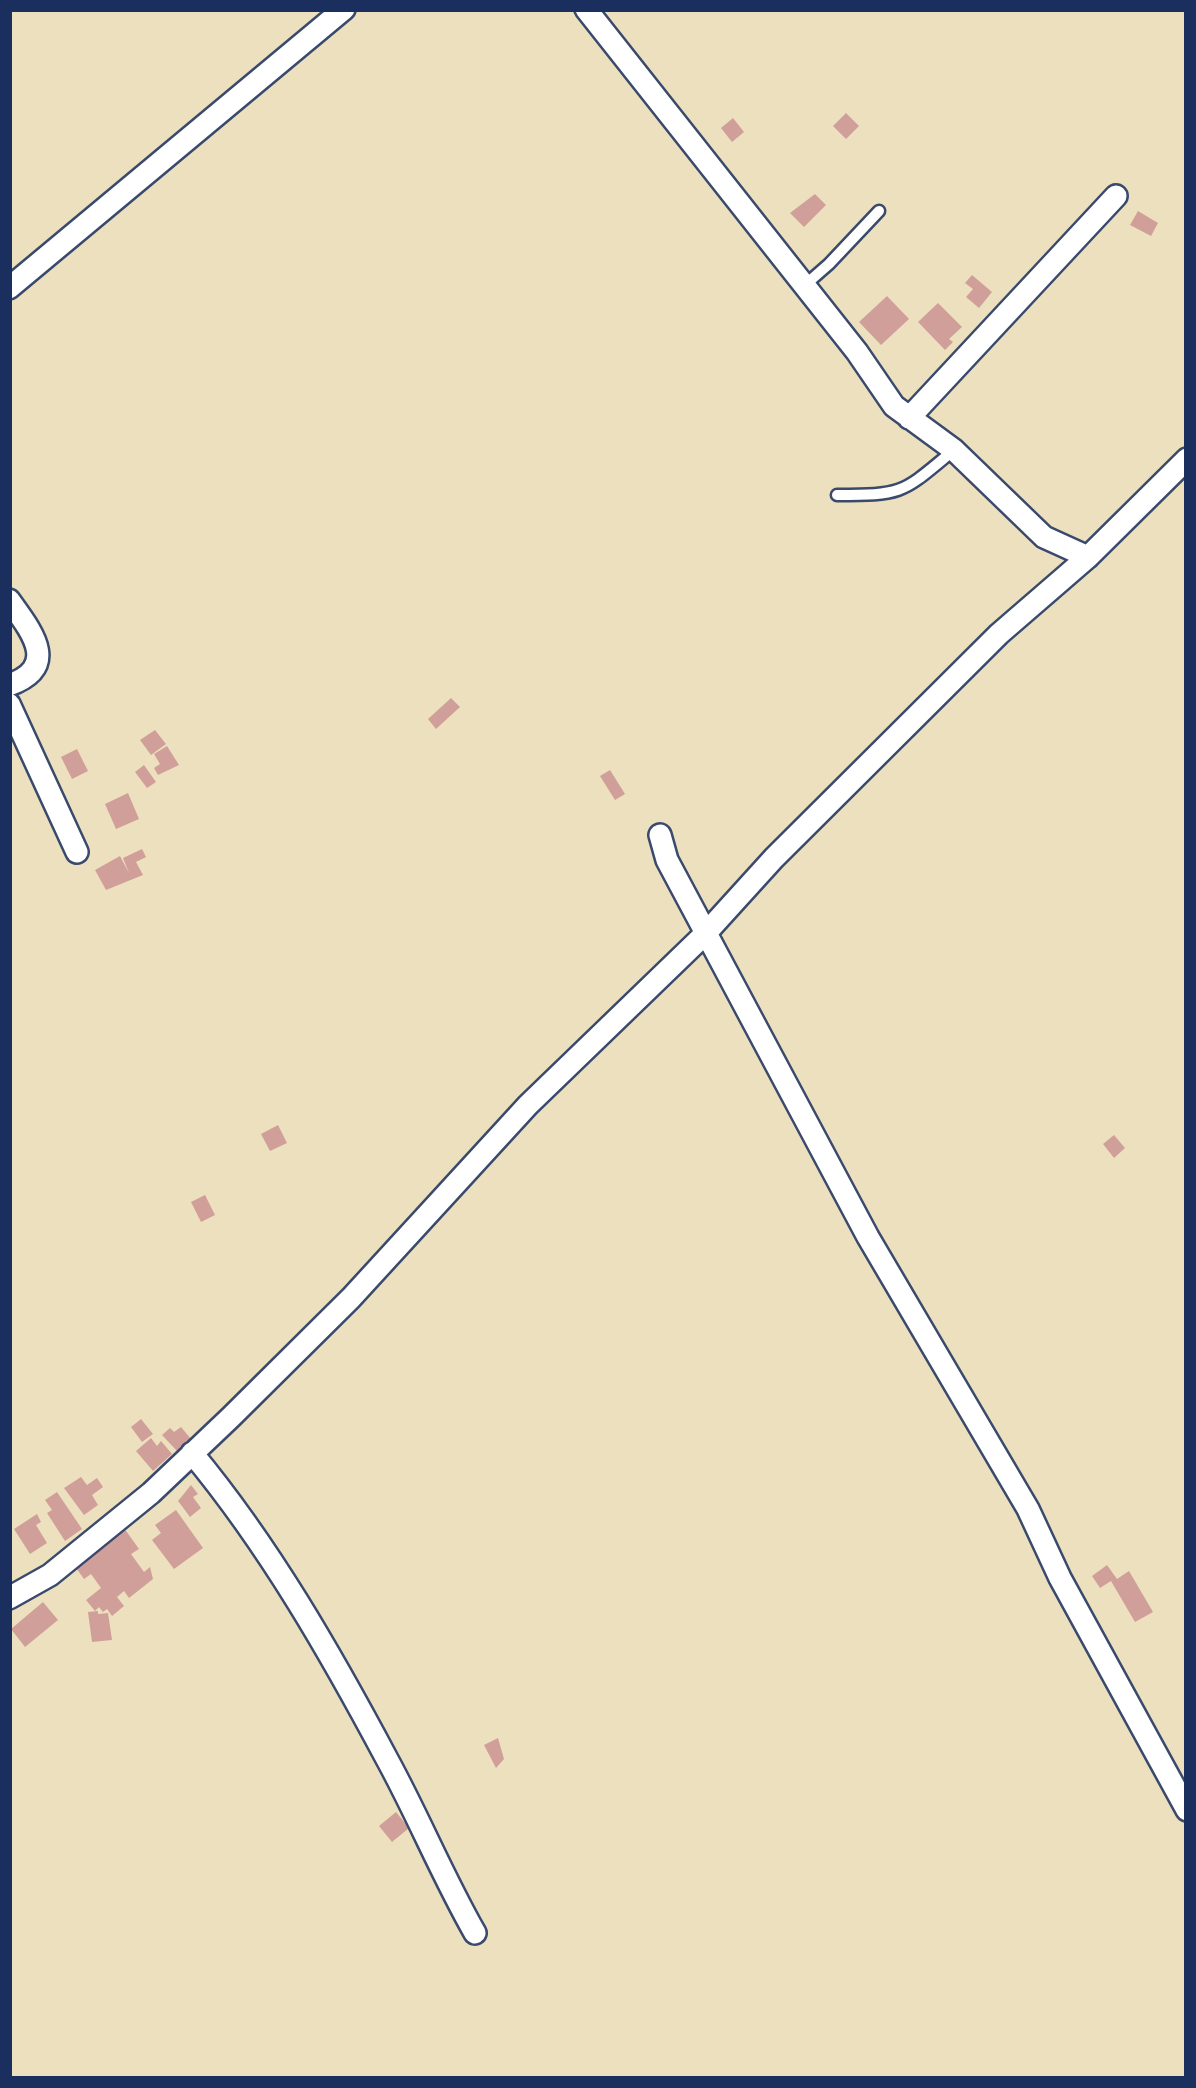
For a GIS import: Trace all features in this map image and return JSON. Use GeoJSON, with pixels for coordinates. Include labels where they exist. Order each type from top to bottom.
{"type":"FeatureCollection","features":[{"type":"Feature","properties":{"kind":"street"},"geometry":{"type":"LineString","coordinates":[[9,288],[344,9]]}},
{"type":"Feature","properties":{"kind":"street"},"geometry":{"type":"LineString","coordinates":[[586,9],[857,352],[894,406],[954,450],[1044,537],[1088,557]]}},
{"type":"Feature","properties":{"kind":"street"},"geometry":{"type":"LineString","coordinates":[[909,418],[1116,196]]}},
{"type":"Feature","properties":{"kind":"street"},"geometry":{"type":"LineString","coordinates":[[9,1598],[50,1575],[192,1454],[351,1298],[528,1105],[705,934],[773,858],[1025,610],[1088,557],[1187,459]]}},
{"type":"Feature","properties":{"kind":"street"},"geometry":{"type":"LineString","coordinates":[[9,600],[28,627],[39,655],[32,674],[9,686]]}},
{"type":"Feature","properties":{"kind":"street"},"geometry":{"type":"LineString","coordinates":[[9,704],[77,852]]}},
{"type":"Feature","properties":{"kind":"street"},"geometry":{"type":"LineString","coordinates":[[660,835],[667,860],[705,934],[868,1237],[1028,1509],[1060,1578],[1187,1810]]}},
{"type":"Feature","properties":{"kind":"street"},"geometry":{"type":"LineString","coordinates":[[192,1454],[253,1530],[307,1619],[389,1762],[475,1933]]}},
{"type":"Feature","properties":{"kind":"lane"},"geometry":{"type":"LineString","coordinates":[[802,287],[879,211]]}},
{"type":"Feature","properties":{"kind":"lane"},"geometry":{"type":"LineString","coordinates":[[837,495],[891,495],[908,488],[954,450]]}},
{"type":"Feature","properties":{"kind":"building"},"geometry":{"type":"Polygon","coordinates":[[[846,113],[859,126],[846,139],[833,126],[846,113]]]}},
{"type":"Feature","properties":{"kind":"building"},"geometry":{"type":"Polygon","coordinates":[[[733,118],[744,132],[732,142],[721,128],[733,118]]]}},
{"type":"Feature","properties":{"kind":"building"},"geometry":{"type":"Polygon","coordinates":[[[815,194],[826,205],[804,227],[790,213],[815,194]]]}},
{"type":"Feature","properties":{"kind":"building"},"geometry":{"type":"Polygon","coordinates":[[[1138,211],[1158,223],[1151,236],[1130,225],[1138,211]]]}},
{"type":"Feature","properties":{"kind":"building"},"geometry":{"type":"Polygon","coordinates":[[[972,275],[992,292],[979,308],[966,297],[973,289],[965,283],[972,275]]]}},
{"type":"Feature","properties":{"kind":"building"},"geometry":{"type":"Polygon","coordinates":[[[887,296],[909,319],[881,345],[859,322],[887,296]]]}},
{"type":"Feature","properties":{"kind":"building"},"geometry":{"type":"Polygon","coordinates":[[[938,303],[962,327],[945,350],[918,322],[938,303]]]}},
{"type":"Feature","properties":{"kind":"building"},"geometry":{"type":"Polygon","coordinates":[[[451,698],[460,707],[436,729],[428,719],[451,698]]]}},
{"type":"Feature","properties":{"kind":"building"},"geometry":{"type":"Polygon","coordinates":[[[155,730],[166,744],[151,755],[140,740],[155,730]]]}},
{"type":"Feature","properties":{"kind":"building"},"geometry":{"type":"Polygon","coordinates":[[[167,746],[179,765],[158,775],[154,768],[160,764],[154,754],[167,746]]]}},
{"type":"Feature","properties":{"kind":"building"},"geometry":{"type":"Polygon","coordinates":[[[77,749],[88,771],[72,779],[61,757],[77,749]]]}},
{"type":"Feature","properties":{"kind":"building"},"geometry":{"type":"Polygon","coordinates":[[[144,765],[156,782],[147,788],[135,772],[144,765]]]}},
{"type":"Feature","properties":{"kind":"building"},"geometry":{"type":"Polygon","coordinates":[[[610,770],[625,794],[615,800],[600,776],[610,770]]]}},
{"type":"Feature","properties":{"kind":"building"},"geometry":{"type":"Polygon","coordinates":[[[128,793],[139,819],[116,829],[105,804],[128,793]]]}},
{"type":"Feature","properties":{"kind":"building"},"geometry":{"type":"Polygon","coordinates":[[[142,849],[146,857],[136,862],[143,875],[106,890],[95,870],[120,856],[129,873],[123,858],[142,849]]]}},
{"type":"Feature","properties":{"kind":"building"},"geometry":{"type":"Polygon","coordinates":[[[278,1125],[287,1143],[270,1151],[261,1134],[278,1125]]]}},
{"type":"Feature","properties":{"kind":"building"},"geometry":{"type":"Polygon","coordinates":[[[1114,1135],[1125,1148],[1114,1158],[1103,1144],[1114,1135]]]}},
{"type":"Feature","properties":{"kind":"building"},"geometry":{"type":"Polygon","coordinates":[[[205,1195],[215,1215],[201,1222],[191,1202],[205,1195]]]}},
{"type":"Feature","properties":{"kind":"building"},"geometry":{"type":"Polygon","coordinates":[[[141,1419],[153,1434],[142,1442],[131,1427],[141,1419]]]}},
{"type":"Feature","properties":{"kind":"building"},"geometry":{"type":"Polygon","coordinates":[[[181,1427],[191,1439],[177,1451],[162,1435],[181,1427]]]}},
{"type":"Feature","properties":{"kind":"building"},"geometry":{"type":"Polygon","coordinates":[[[151,1438],[157,1446],[161,1441],[172,1454],[153,1471],[136,1451],[151,1438]]]}},
{"type":"Feature","properties":{"kind":"building"},"geometry":{"type":"Polygon","coordinates":[[[81,1477],[87,1485],[97,1478],[103,1487],[92,1495],[98,1505],[84,1515],[64,1488],[81,1477]]]}},
{"type":"Feature","properties":{"kind":"building"},"geometry":{"type":"Polygon","coordinates":[[[191,1485],[201,1508],[190,1517],[178,1501],[191,1485]]]}},
{"type":"Feature","properties":{"kind":"building"},"geometry":{"type":"Polygon","coordinates":[[[57,1492],[82,1529],[65,1541],[47,1513],[52,1510],[45,1500],[57,1492]]]}},
{"type":"Feature","properties":{"kind":"building"},"geometry":{"type":"Polygon","coordinates":[[[176,1510],[203,1548],[174,1569],[152,1540],[161,1533],[155,1525],[176,1510]]]}},
{"type":"Feature","properties":{"kind":"building"},"geometry":{"type":"Polygon","coordinates":[[[37,1514],[41,1522],[36,1525],[47,1543],[30,1554],[14,1529],[37,1514]]]}},
{"type":"Feature","properties":{"kind":"building"},"geometry":{"type":"Polygon","coordinates":[[[124,1528],[139,1549],[131,1554],[144,1572],[150,1567],[153,1579],[129,1598],[124,1591],[117,1597],[124,1606],[112,1616],[107,1609],[95,1611],[86,1600],[101,1588],[91,1574],[84,1579],[74,1565],[124,1528]]]}},
{"type":"Feature","properties":{"kind":"building"},"geometry":{"type":"Polygon","coordinates":[[[1107,1565],[1117,1579],[1129,1571],[1153,1612],[1135,1622],[1111,1581],[1100,1588],[1092,1576],[1107,1565]]]}},
{"type":"Feature","properties":{"kind":"building"},"geometry":{"type":"Polygon","coordinates":[[[43,1602],[58,1620],[25,1647],[11,1629],[43,1602]]]}},
{"type":"Feature","properties":{"kind":"building"},"geometry":{"type":"Polygon","coordinates":[[[88,1612],[108,1613],[112,1640],[92,1642],[88,1612]]]}},
{"type":"Feature","properties":{"kind":"building"},"geometry":{"type":"Polygon","coordinates":[[[498,1738],[504,1759],[496,1768],[484,1745],[498,1738]]]}},
{"type":"Feature","properties":{"kind":"building"},"geometry":{"type":"Polygon","coordinates":[[[396,1812],[409,1828],[392,1842],[379,1826],[396,1812]]]}}]}
